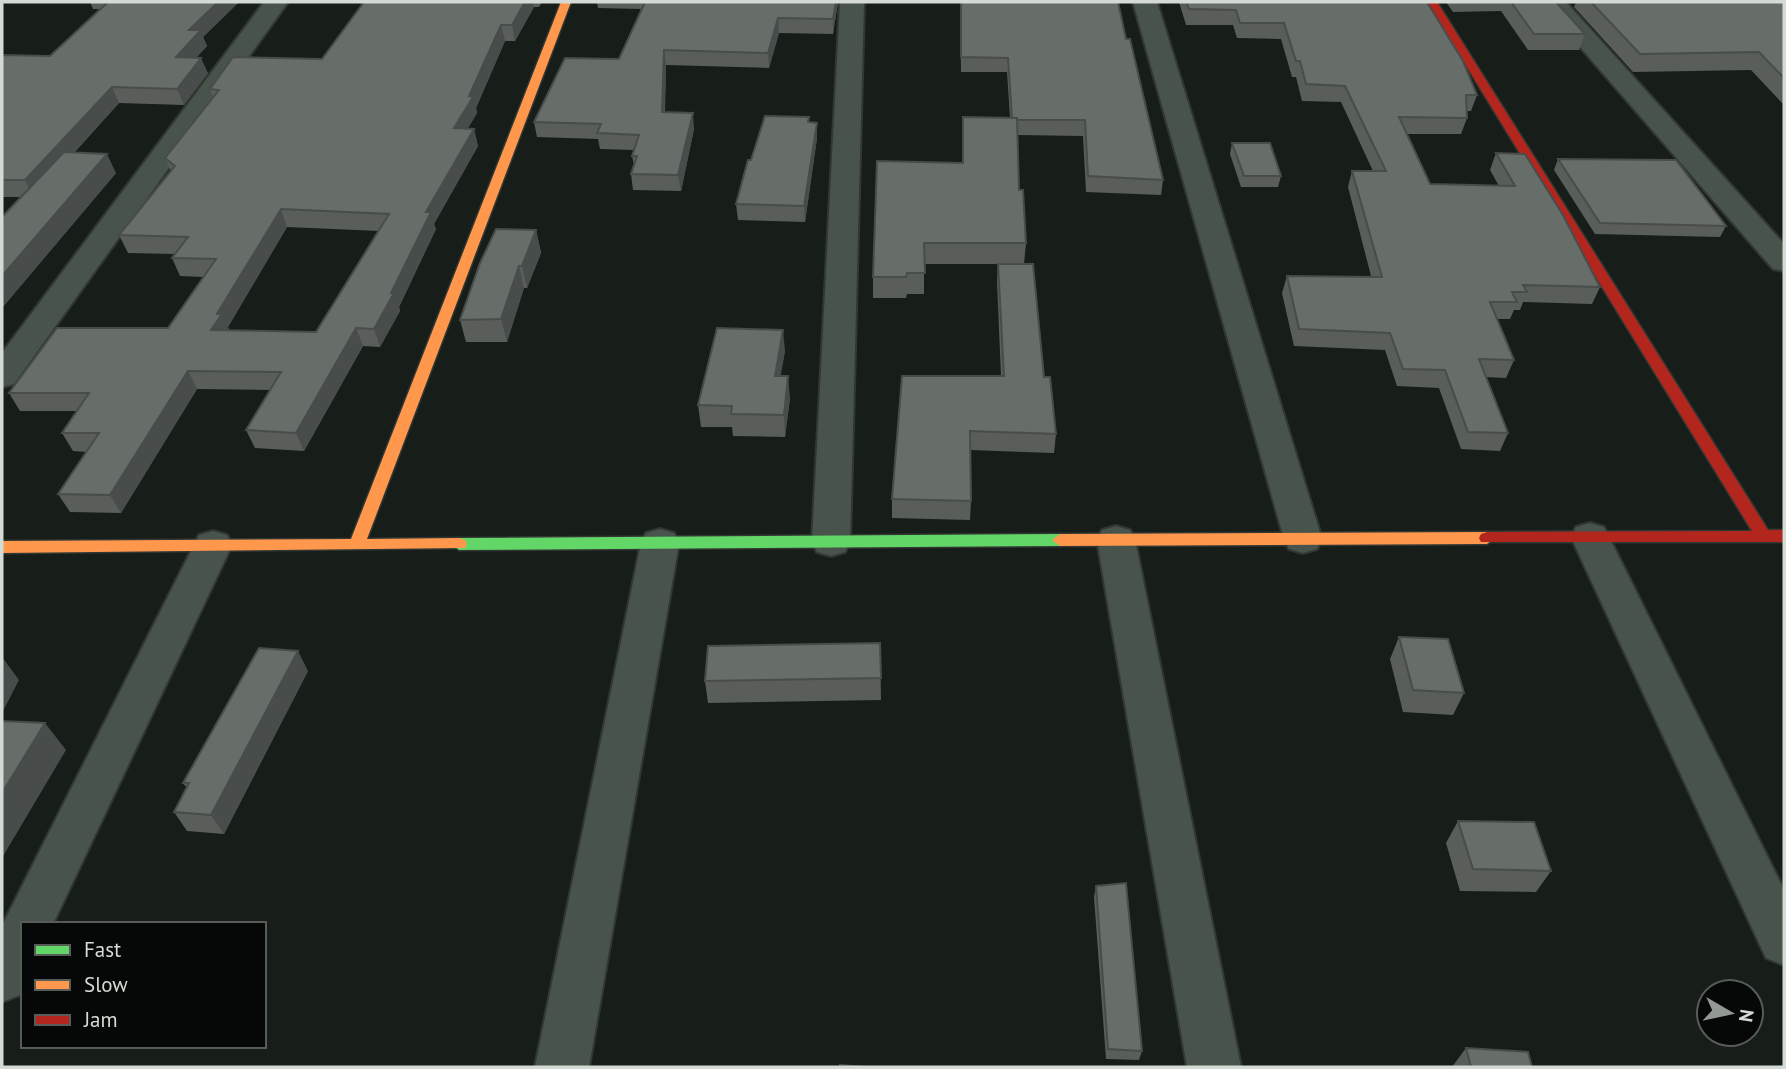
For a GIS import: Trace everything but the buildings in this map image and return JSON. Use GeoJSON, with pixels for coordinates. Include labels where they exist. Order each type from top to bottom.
{"type":"FeatureCollection","features":[{"type":"Feature","properties":{"kind":"street"},"geometry":{"type":"LineString","coordinates":[[2,376],[276,2]]}},
{"type":"Feature","properties":{"kind":"street"},"geometry":{"type":"LineString","coordinates":[[357,544],[566,2]]}},
{"type":"Feature","properties":{"kind":"street"},"geometry":{"type":"LineString","coordinates":[[831,542],[852,2]]}},
{"type":"Feature","properties":{"kind":"street"},"geometry":{"type":"LineString","coordinates":[[1145,2],[1303,539]]}},
{"type":"Feature","properties":{"kind":"street"},"geometry":{"type":"LineString","coordinates":[[1432,2],[1763,536]]}},
{"type":"Feature","properties":{"kind":"street"},"geometry":{"type":"LineString","coordinates":[[1553,2],[1784,262]]}},
{"type":"Feature","properties":{"kind":"street"},"geometry":{"type":"LineString","coordinates":[[2,547],[1784,536]]}},
{"type":"Feature","properties":{"kind":"street"},"geometry":{"type":"LineString","coordinates":[[1590,537],[1784,942]]}},
{"type":"Feature","properties":{"kind":"street"},"geometry":{"type":"LineString","coordinates":[[1116,540],[1214,1067]]}},
{"type":"Feature","properties":{"kind":"street"},"geometry":{"type":"LineString","coordinates":[[562,1067],[660,542]]}},
{"type":"Feature","properties":{"kind":"street"},"geometry":{"type":"LineString","coordinates":[[29,922],[213,545]]}},
{"type":"Feature","properties":{"kind":"street"},"geometry":{"type":"LineString","coordinates":[[2,978],[21,938]]}},
{"type":"Feature","properties":{"kind":"traffic: fast"},"geometry":{"type":"LineString","coordinates":[[459,544],[1060,540]]}},
{"type":"Feature","properties":{"kind":"traffic: slow"},"geometry":{"type":"LineString","coordinates":[[357,544],[566,2]]}},
{"type":"Feature","properties":{"kind":"traffic: slow"},"geometry":{"type":"LineString","coordinates":[[1060,540],[1487,538]]}},
{"type":"Feature","properties":{"kind":"traffic: slow"},"geometry":{"type":"LineString","coordinates":[[2,547],[459,544]]}},
{"type":"Feature","properties":{"kind":"traffic: jam"},"geometry":{"type":"LineString","coordinates":[[1432,2],[1763,536]]}},
{"type":"Feature","properties":{"kind":"traffic: jam"},"geometry":{"type":"LineString","coordinates":[[1487,538],[1784,536]]}}]}
